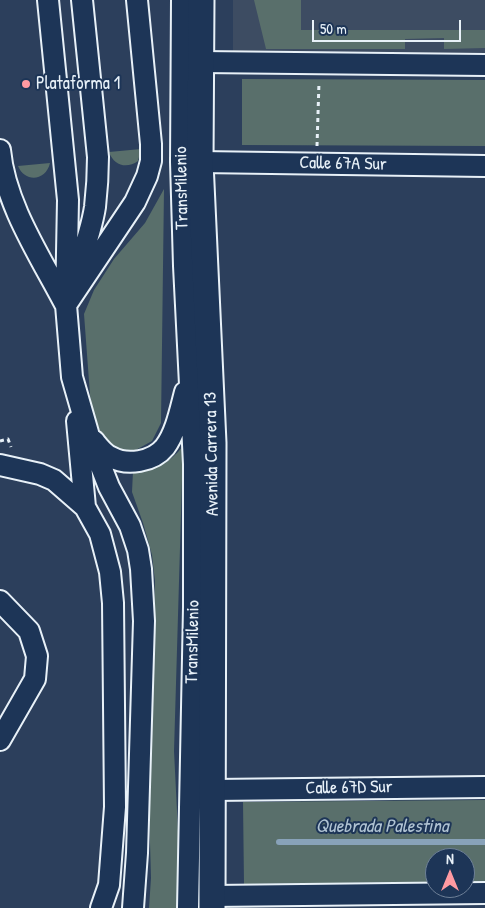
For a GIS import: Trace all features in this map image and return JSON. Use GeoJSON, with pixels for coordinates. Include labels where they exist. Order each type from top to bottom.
{"type":"FeatureCollection","features":[{"type":"Feature","properties":{"kind":"main road","name":"Avenida Carrera 13"},"geometry":{"type":"LineString","coordinates":[[201,0],[200,162],[213,443],[212,902]]}},
{"type":"Feature","properties":{"kind":"street","name":"TransMilenio"},"geometry":{"type":"LineString","coordinates":[[48,0],[68,200],[66,306],[85,507]]}},
{"type":"Feature","properties":{"kind":"street","name":"TransMilenio"},"geometry":{"type":"LineString","coordinates":[[66,306],[89,232],[95,208],[98,181],[98,157],[82,0]]}},
{"type":"Feature","properties":{"kind":"street","name":"TransMilenio"},"geometry":{"type":"LineString","coordinates":[[66,306],[134,202],[147,176],[151,161],[137,0]]}},
{"type":"Feature","properties":{"kind":"street","name":"TransMilenio"},"geometry":{"type":"LineString","coordinates":[[182,0],[181,162],[194,464],[194,607],[188,908]]}},
{"type":"Feature","properties":{"kind":"street"},"geometry":{"type":"LineString","coordinates":[[201,62],[485,65]]}},
{"type":"Feature","properties":{"kind":"street","name":"TransMilenio"},"geometry":{"type":"LineString","coordinates":[[0,150],[1,164],[16,210],[66,306]]}},
{"type":"Feature","properties":{"kind":"street","name":"Calle 67A Sur"},"geometry":{"type":"LineString","coordinates":[[200,162],[485,166]]}},
{"type":"Feature","properties":{"kind":"street","name":"TransMilenio"},"geometry":{"type":"LineString","coordinates":[[89,436],[108,456],[116,460],[144,460],[155,456],[164,448],[177,420],[208,314]]}},
{"type":"Feature","properties":{"kind":"street","name":"TransMilenio"},"geometry":{"type":"LineString","coordinates":[[72,377],[89,436],[110,487],[130,526],[142,569],[144,631],[137,853],[133,908]]}},
{"type":"Feature","properties":{"kind":"street","name":"TransMilenio"},"geometry":{"type":"LineString","coordinates":[[0,465],[40,474],[54,480],[85,507],[100,534],[110,572],[114,603],[115,807],[110,885],[101,908]]}},
{"type":"Feature","properties":{"kind":"street"},"geometry":{"type":"LineString","coordinates":[[0,601],[29,631],[37,656],[35,678],[0,740]]}},
{"type":"Feature","properties":{"kind":"street","name":"Calle 67D Sur"},"geometry":{"type":"LineString","coordinates":[[213,790],[485,787]]}},
{"type":"Feature","properties":{"kind":"street"},"geometry":{"type":"LineString","coordinates":[[212,902],[485,893]]}},
{"type":"Feature","properties":{"kind":"path"},"geometry":{"type":"LineString","coordinates":[[317,164],[319,63]]}},
{"type":"Feature","properties":{"kind":"shaded area"},"geometry":{"type":"Polygon","coordinates":[[[233,0],[485,0],[485,58],[233,55],[233,0]]]}},
{"type":"Feature","properties":{"kind":"green space"},"geometry":{"type":"Polygon","coordinates":[[[254,0],[301,0],[301,30],[485,30],[485,48],[444,49],[444,38],[405,39],[405,49],[266,49],[254,0]]]}},
{"type":"Feature","properties":{"kind":"green space"},"geometry":{"type":"Polygon","coordinates":[[[242,79],[485,80],[485,146],[242,145],[242,79]]]}},
{"type":"Feature","properties":{"kind":"green space"},"geometry":{"type":"Polygon","coordinates":[[[141,149],[138,161],[130,165],[117,163],[109,152],[141,149]]]}},
{"type":"Feature","properties":{"kind":"green space"},"geometry":{"type":"Polygon","coordinates":[[[50,163],[44,173],[35,178],[25,175],[18,166],[50,163]]]}},
{"type":"Feature","properties":{"kind":"green space"},"geometry":{"type":"Polygon","coordinates":[[[164,189],[161,423],[152,441],[134,451],[113,448],[99,429],[91,408],[84,314],[94,290],[114,259],[145,223],[164,189]]]}},
{"type":"Feature","properties":{"kind":"green space"},"geometry":{"type":"Polygon","coordinates":[[[183,446],[174,751],[180,871],[178,908],[149,908],[151,878],[148,772],[155,581],[152,555],[132,492],[133,471],[155,468],[161,465],[173,457],[183,446]]]}},
{"type":"Feature","properties":{"kind":"green space"},"geometry":{"type":"Polygon","coordinates":[[[485,800],[485,882],[475,882],[475,848],[425,848],[425,882],[244,884],[243,802],[485,800]]]}},
{"type":"Feature","properties":{"kind":"waterway","name":"Quebrada Palestina"},"geometry":{"type":"LineString","coordinates":[[279,842],[485,842]]}},
{"type":"Feature","properties":{"kind":"place","name":"Plataforma 1"},"geometry":{"type":"Point","coordinates":[26,84]}}]}
